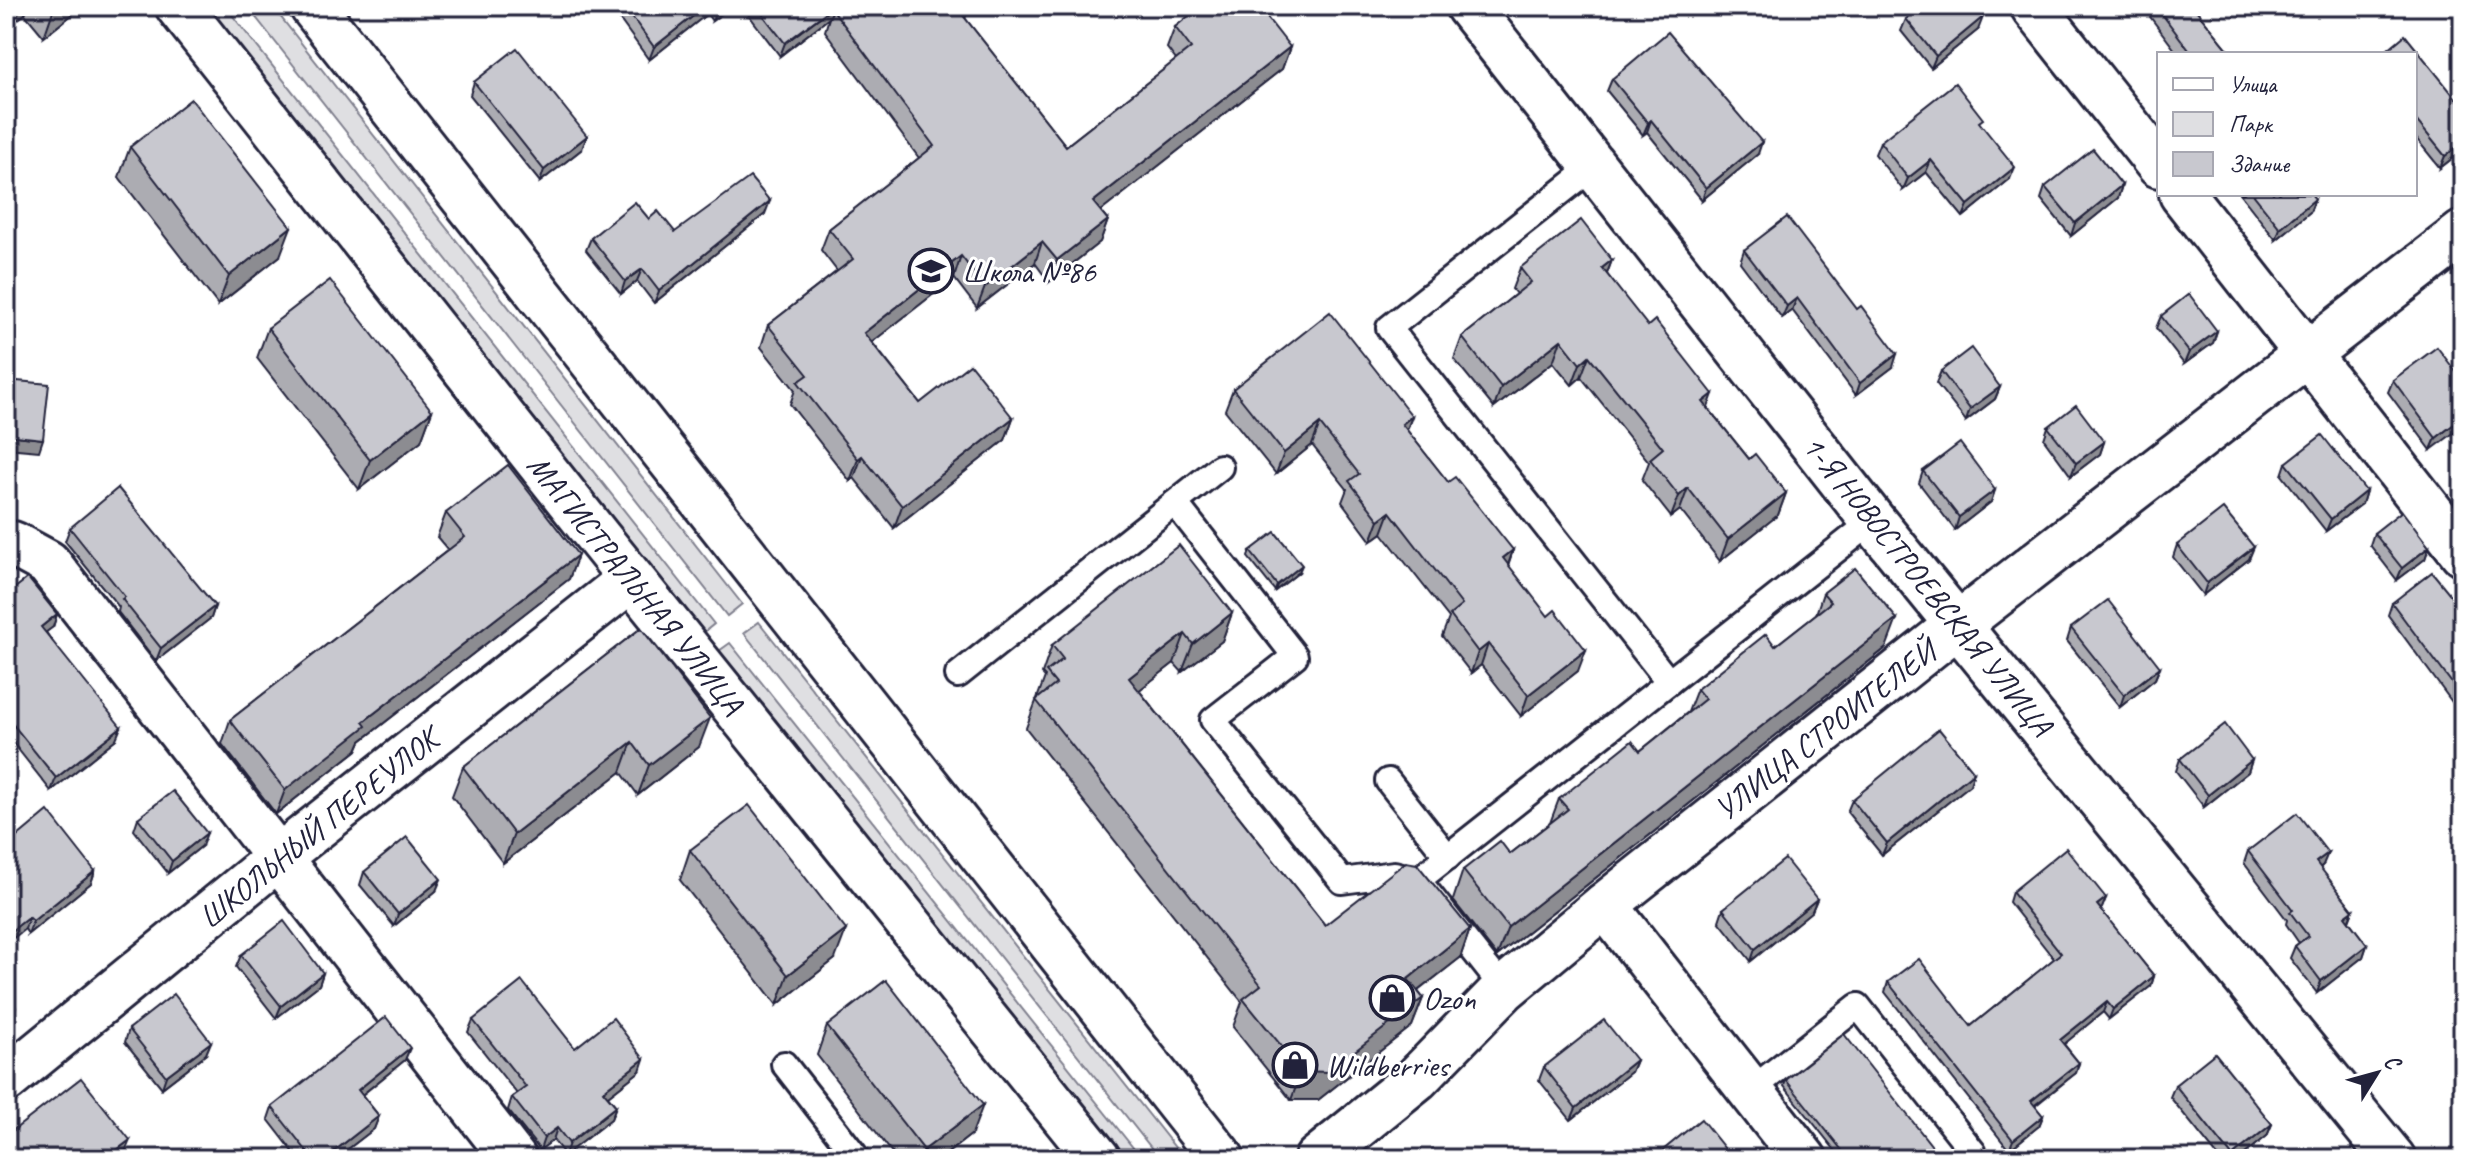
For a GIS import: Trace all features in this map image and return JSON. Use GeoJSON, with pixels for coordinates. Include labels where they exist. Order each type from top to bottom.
{"type":"FeatureCollection","features":[{"type":"Feature","properties":{"kind":"street","name":"МАГИСТРАЛЬНАЯ УЛИЦА"},"geometry":{"type":"LineString","coordinates":[[178,6],[631,579],[1098,1159]]}},
{"type":"Feature","properties":{"kind":"street"},"geometry":{"type":"LineString","coordinates":[[312,6],[1222,1159]]}},
{"type":"Feature","properties":{"kind":"street","name":"1-Я НОВОСТРОЕВСКАЯ УЛИЦА"},"geometry":{"type":"LineString","coordinates":[[1468,6],[1873,521],[1960,623],[2391,1158]]}},
{"type":"Feature","properties":{"kind":"street"},"geometry":{"type":"LineString","coordinates":[[2033,6],[2157,162]]}},
{"type":"Feature","properties":{"kind":"street"},"geometry":{"type":"LineString","coordinates":[[2184,196],[2463,553]]}},
{"type":"Feature","properties":{"kind":"street","name":"УЛИЦА СТРОИТЕЛЕЙ"},"geometry":{"type":"LineString","coordinates":[[1317,1159],[1417,1078],[1504,989],[1605,905],[1960,623],[2463,233]]}},
{"type":"Feature","properties":{"kind":"street"},"geometry":{"type":"LineString","coordinates":[[6,544],[13,544],[48,563],[514,1159]]}},
{"type":"Feature","properties":{"kind":"street","name":"ШКОЛЬНЫЙ ПЕРЕУЛОК"},"geometry":{"type":"LineString","coordinates":[[6,1080],[279,857],[631,579]]}},
{"type":"Feature","properties":{"kind":"street"},"geometry":{"type":"LineString","coordinates":[[1605,905],[1804,1159]]}},
{"type":"Feature","properties":{"kind":"lane"},"geometry":{"type":"LineString","coordinates":[[1594,166],[1389,328],[1669,682]]}},
{"type":"Feature","properties":{"kind":"lane"},"geometry":{"type":"LineString","coordinates":[[958,675],[1220,467]]}},
{"type":"Feature","properties":{"kind":"lane"},"geometry":{"type":"LineString","coordinates":[[1175,503],[1295,656],[1213,720],[1342,881],[1394,874],[1418,880],[1504,989]]}},
{"type":"Feature","properties":{"kind":"lane"},"geometry":{"type":"LineString","coordinates":[[1418,880],[1873,521]]}},
{"type":"Feature","properties":{"kind":"lane"},"geometry":{"type":"LineString","coordinates":[[1388,781],[1448,857]]}},
{"type":"Feature","properties":{"kind":"lane"},"geometry":{"type":"LineString","coordinates":[[1750,1091],[1858,1006],[1974,1153]]}},
{"type":"Feature","properties":{"kind":"lane"},"geometry":{"type":"LineString","coordinates":[[784,1064],[858,1159]]}},
{"type":"Feature","properties":{"kind":"green space"},"geometry":{"type":"Polygon","coordinates":[[[205,6],[225,6],[714,624],[703,633],[205,6]]]}},
{"type":"Feature","properties":{"kind":"green space"},"geometry":{"type":"Polygon","coordinates":[[[247,6],[272,6],[742,604],[727,616],[247,6]]]}},
{"type":"Feature","properties":{"kind":"green space"},"geometry":{"type":"Polygon","coordinates":[[[759,622],[1184,1159],[1160,1159],[744,633],[759,622]]]}},
{"type":"Feature","properties":{"kind":"green space"},"geometry":{"type":"Polygon","coordinates":[[[730,643],[1142,1159],[1122,1159],[719,651],[730,643]]]}},
{"type":"Feature","properties":{"kind":"building"},"geometry":{"type":"Polygon","coordinates":[[[624,6],[706,6],[654,47],[624,6]]]}},
{"type":"Feature","properties":{"kind":"building"},"geometry":{"type":"Polygon","coordinates":[[[756,6],[834,6],[785,43],[756,6]]]}},
{"type":"Feature","properties":{"kind":"building","name":"Школа №86"},"geometry":{"type":"Polygon","coordinates":[[[837,6],[961,6],[958,9],[1066,146],[1191,48],[1175,27],[1201,6],[1258,6],[1290,47],[1093,202],[1108,220],[1057,260],[1042,242],[985,287],[961,256],[864,333],[920,403],[970,364],[1013,418],[902,506],[862,456],[858,459],[798,382],[808,375],[768,325],[853,259],[829,229],[934,146],[833,10],[837,6]]]}},
{"type":"Feature","properties":{"kind":"building"},"geometry":{"type":"Polygon","coordinates":[[[1922,6],[1973,6],[1983,17],[1936,56],[1906,19],[1922,6]]]}},
{"type":"Feature","properties":{"kind":"building"},"geometry":{"type":"Polygon","coordinates":[[[2156,6],[2193,6],[2230,52],[2190,52],[2156,6]]]}},
{"type":"Feature","properties":{"kind":"building"},"geometry":{"type":"Polygon","coordinates":[[[1668,32],[1762,142],[1706,188],[1651,120],[1648,123],[1612,79],[1668,32]]]}},
{"type":"Feature","properties":{"kind":"building"},"geometry":{"type":"Polygon","coordinates":[[[2405,35],[2463,107],[2463,142],[2445,156],[2417,121],[2417,52],[2384,52],[2405,35]]]}},
{"type":"Feature","properties":{"kind":"building"},"geometry":{"type":"Polygon","coordinates":[[[517,48],[587,136],[544,170],[474,82],[517,48]]]}},
{"type":"Feature","properties":{"kind":"building"},"geometry":{"type":"Polygon","coordinates":[[[1955,83],[1983,119],[1979,122],[2015,167],[1968,205],[1931,160],[1908,178],[1880,142],[1955,83]]]}},
{"type":"Feature","properties":{"kind":"building"},"geometry":{"type":"Polygon","coordinates":[[[191,99],[291,227],[229,276],[130,147],[191,99]]]}},
{"type":"Feature","properties":{"kind":"building"},"geometry":{"type":"Polygon","coordinates":[[[2093,149],[2122,185],[2075,223],[2045,187],[2093,149]]]}},
{"type":"Feature","properties":{"kind":"building"},"geometry":{"type":"Polygon","coordinates":[[[750,177],[770,201],[659,291],[642,269],[625,281],[591,238],[635,202],[649,219],[658,211],[675,232],[750,177]]]}},
{"type":"Feature","properties":{"kind":"building"},"geometry":{"type":"Polygon","coordinates":[[[2255,196],[2313,196],[2315,199],[2280,228],[2255,196]]]}},
{"type":"Feature","properties":{"kind":"building"},"geometry":{"type":"Polygon","coordinates":[[[1787,217],[1857,309],[1861,306],[1897,354],[1860,383],[1797,298],[1787,306],[1744,250],[1787,217]]]}},
{"type":"Feature","properties":{"kind":"building"},"geometry":{"type":"Polygon","coordinates":[[[1581,220],[1612,260],[1602,268],[1648,326],[1655,320],[1713,394],[1703,402],[1749,459],[1755,454],[1786,493],[1728,539],[1688,488],[1679,496],[1650,459],[1663,448],[1589,356],[1580,364],[1561,340],[1501,387],[1462,337],[1531,282],[1520,268],[1581,220]]]}},
{"type":"Feature","properties":{"kind":"building"},"geometry":{"type":"Polygon","coordinates":[[[330,280],[432,411],[370,460],[268,328],[330,280]]]}},
{"type":"Feature","properties":{"kind":"building"},"geometry":{"type":"Polygon","coordinates":[[[2189,294],[2217,331],[2189,352],[2161,316],[2189,294]]]}},
{"type":"Feature","properties":{"kind":"building"},"geometry":{"type":"Polygon","coordinates":[[[1330,312],[1412,416],[1402,424],[1448,482],[1455,477],[1513,550],[1503,558],[1548,616],[1555,610],[1586,650],[1528,695],[1488,644],[1478,652],[1450,615],[1462,605],[1390,512],[1379,520],[1349,481],[1359,474],[1320,424],[1284,453],[1233,389],[1330,312]]]}},
{"type":"Feature","properties":{"kind":"building"},"geometry":{"type":"Polygon","coordinates":[[[2437,347],[2463,381],[2463,417],[2436,438],[2393,380],[2437,347]]]}},
{"type":"Feature","properties":{"kind":"building"},"geometry":{"type":"Polygon","coordinates":[[[1971,348],[2000,387],[1970,409],[1941,371],[1971,348]]]}},
{"type":"Feature","properties":{"kind":"building"},"geometry":{"type":"Polygon","coordinates":[[[6,380],[49,384],[43,439],[6,435],[6,380]]]}},
{"type":"Feature","properties":{"kind":"building"},"geometry":{"type":"Polygon","coordinates":[[[2076,405],[2104,442],[2076,463],[2048,427],[2076,405]]]}},
{"type":"Feature","properties":{"kind":"building"},"geometry":{"type":"Polygon","coordinates":[[[2322,435],[2366,491],[2331,519],[2286,463],[2322,435]]]}},
{"type":"Feature","properties":{"kind":"building"},"geometry":{"type":"Polygon","coordinates":[[[1960,443],[1995,490],[1959,517],[1923,471],[1960,443]]]}},
{"type":"Feature","properties":{"kind":"building"},"geometry":{"type":"Polygon","coordinates":[[[508,465],[578,555],[363,722],[366,726],[285,790],[230,720],[465,537],[446,513],[508,465]]]}},
{"type":"Feature","properties":{"kind":"building"},"geometry":{"type":"Polygon","coordinates":[[[118,488],[215,606],[161,648],[70,528],[118,488]]]}},
{"type":"Feature","properties":{"kind":"building"},"geometry":{"type":"Polygon","coordinates":[[[2223,509],[2254,547],[2207,583],[2177,545],[2223,509]]]}},
{"type":"Feature","properties":{"kind":"building"},"geometry":{"type":"Polygon","coordinates":[[[2402,511],[2429,547],[2402,568],[2374,533],[2402,511]]]}},
{"type":"Feature","properties":{"kind":"building"},"geometry":{"type":"Polygon","coordinates":[[[1275,532],[1302,565],[1277,585],[1250,551],[1275,532]]]}},
{"type":"Feature","properties":{"kind":"building"},"geometry":{"type":"Polygon","coordinates":[[[1179,545],[1232,613],[1193,644],[1185,634],[1129,678],[1325,925],[1406,862],[1417,864],[1470,929],[1408,979],[1423,998],[1328,1072],[1302,1071],[1243,999],[1261,985],[1036,700],[1056,684],[1046,672],[1063,659],[1052,645],[1179,545]]]}},
{"type":"Feature","properties":{"kind":"building"},"geometry":{"type":"Polygon","coordinates":[[[1855,568],[1897,619],[1508,927],[1463,870],[1500,841],[1510,854],[1568,809],[1559,799],[1632,741],[1640,751],[1705,699],[1697,689],[1766,634],[1775,646],[1831,602],[1823,593],[1855,568]]]}},
{"type":"Feature","properties":{"kind":"building"},"geometry":{"type":"Polygon","coordinates":[[[2432,572],[2463,610],[2463,698],[2392,603],[2432,572]]]}},
{"type":"Feature","properties":{"kind":"building"},"geometry":{"type":"Polygon","coordinates":[[[28,578],[57,614],[41,627],[121,727],[56,778],[6,716],[6,595],[28,578]]]}},
{"type":"Feature","properties":{"kind":"building"},"geometry":{"type":"Polygon","coordinates":[[[2108,600],[2160,667],[2124,695],[2071,628],[2108,600]]]}},
{"type":"Feature","properties":{"kind":"building"},"geometry":{"type":"Polygon","coordinates":[[[641,628],[710,718],[649,765],[632,742],[514,834],[463,767],[641,628]]]}},
{"type":"Feature","properties":{"kind":"building"},"geometry":{"type":"Polygon","coordinates":[[[2225,724],[2252,760],[2208,795],[2180,759],[2225,724]]]}},
{"type":"Feature","properties":{"kind":"building"},"geometry":{"type":"Polygon","coordinates":[[[1939,729],[1974,772],[1887,843],[1852,800],[1939,729]]]}},
{"type":"Feature","properties":{"kind":"building"},"geometry":{"type":"Polygon","coordinates":[[[173,791],[207,833],[172,861],[138,818],[173,791]]]}},
{"type":"Feature","properties":{"kind":"building"},"geometry":{"type":"Polygon","coordinates":[[[749,805],[846,930],[788,975],[690,850],[749,805]]]}},
{"type":"Feature","properties":{"kind":"building"},"geometry":{"type":"Polygon","coordinates":[[[48,811],[95,871],[33,921],[29,917],[6,935],[6,846],[48,811]]]}},
{"type":"Feature","properties":{"kind":"building"},"geometry":{"type":"Polygon","coordinates":[[[2297,813],[2328,853],[2316,862],[2353,910],[2345,916],[2367,945],[2321,981],[2295,946],[2308,936],[2290,912],[2293,910],[2248,851],[2297,813]]]}},
{"type":"Feature","properties":{"kind":"building"},"geometry":{"type":"Polygon","coordinates":[[[407,837],[441,879],[398,914],[364,872],[407,837]]]}},
{"type":"Feature","properties":{"kind":"building"},"geometry":{"type":"Polygon","coordinates":[[[2066,848],[2106,898],[2097,905],[2154,976],[2113,1009],[2107,1002],[2060,1040],[2079,1063],[2031,1101],[2043,1116],[2013,1140],[1888,982],[1919,959],[1971,1026],[2061,953],[2012,892],[2066,848]]]}},
{"type":"Feature","properties":{"kind":"building"},"geometry":{"type":"Polygon","coordinates":[[[1785,859],[1817,899],[1755,949],[1723,909],[1785,859]]]}},
{"type":"Feature","properties":{"kind":"building"},"geometry":{"type":"Polygon","coordinates":[[[284,921],[323,973],[281,1006],[241,955],[284,921]]]}},
{"type":"Feature","properties":{"kind":"building"},"geometry":{"type":"Polygon","coordinates":[[[886,980],[983,1105],[924,1150],[827,1026],[886,980]]]}},
{"type":"Feature","properties":{"kind":"building"},"geometry":{"type":"Polygon","coordinates":[[[522,981],[575,1048],[613,1018],[644,1059],[603,1091],[616,1106],[569,1143],[557,1128],[544,1138],[512,1097],[526,1087],[473,1020],[522,981]]]}},
{"type":"Feature","properties":{"kind":"building"},"geometry":{"type":"Polygon","coordinates":[[[174,994],[211,1042],[166,1076],[129,1029],[174,994]]]}},
{"type":"Feature","properties":{"kind":"building"},"geometry":{"type":"Polygon","coordinates":[[[6,998],[15,1009],[6,1017],[6,998]]]}},
{"type":"Feature","properties":{"kind":"building"},"geometry":{"type":"Polygon","coordinates":[[[386,1017],[410,1048],[358,1090],[379,1116],[324,1159],[313,1159],[272,1107],[386,1017]]]}},
{"type":"Feature","properties":{"kind":"building"},"geometry":{"type":"Polygon","coordinates":[[[1604,1020],[1636,1060],[1576,1108],[1544,1067],[1604,1020]]]}},
{"type":"Feature","properties":{"kind":"building"},"geometry":{"type":"Polygon","coordinates":[[[1844,1034],[1942,1159],[1849,1159],[1786,1080],[1844,1034]]]}},
{"type":"Feature","properties":{"kind":"building"},"geometry":{"type":"Polygon","coordinates":[[[2215,1053],[2272,1124],[2232,1156],[2175,1085],[2215,1053]]]}},
{"type":"Feature","properties":{"kind":"building"},"geometry":{"type":"Polygon","coordinates":[[[81,1078],[130,1140],[105,1159],[6,1159],[6,1136],[81,1078]]]}},
{"type":"Feature","properties":{"kind":"building"},"geometry":{"type":"Polygon","coordinates":[[[1701,1119],[1733,1159],[1668,1159],[1662,1151],[1701,1119]]]}},
{"type":"Feature","properties":{"kind":"place","name":"Школа №86"},"geometry":{"type":"Point","coordinates":[931,271]}},
{"type":"Feature","properties":{"kind":"place","name":"Ozon"},"geometry":{"type":"Point","coordinates":[1392,998]}},
{"type":"Feature","properties":{"kind":"place","name":"Wildberries"},"geometry":{"type":"Point","coordinates":[1295,1065]}}]}
